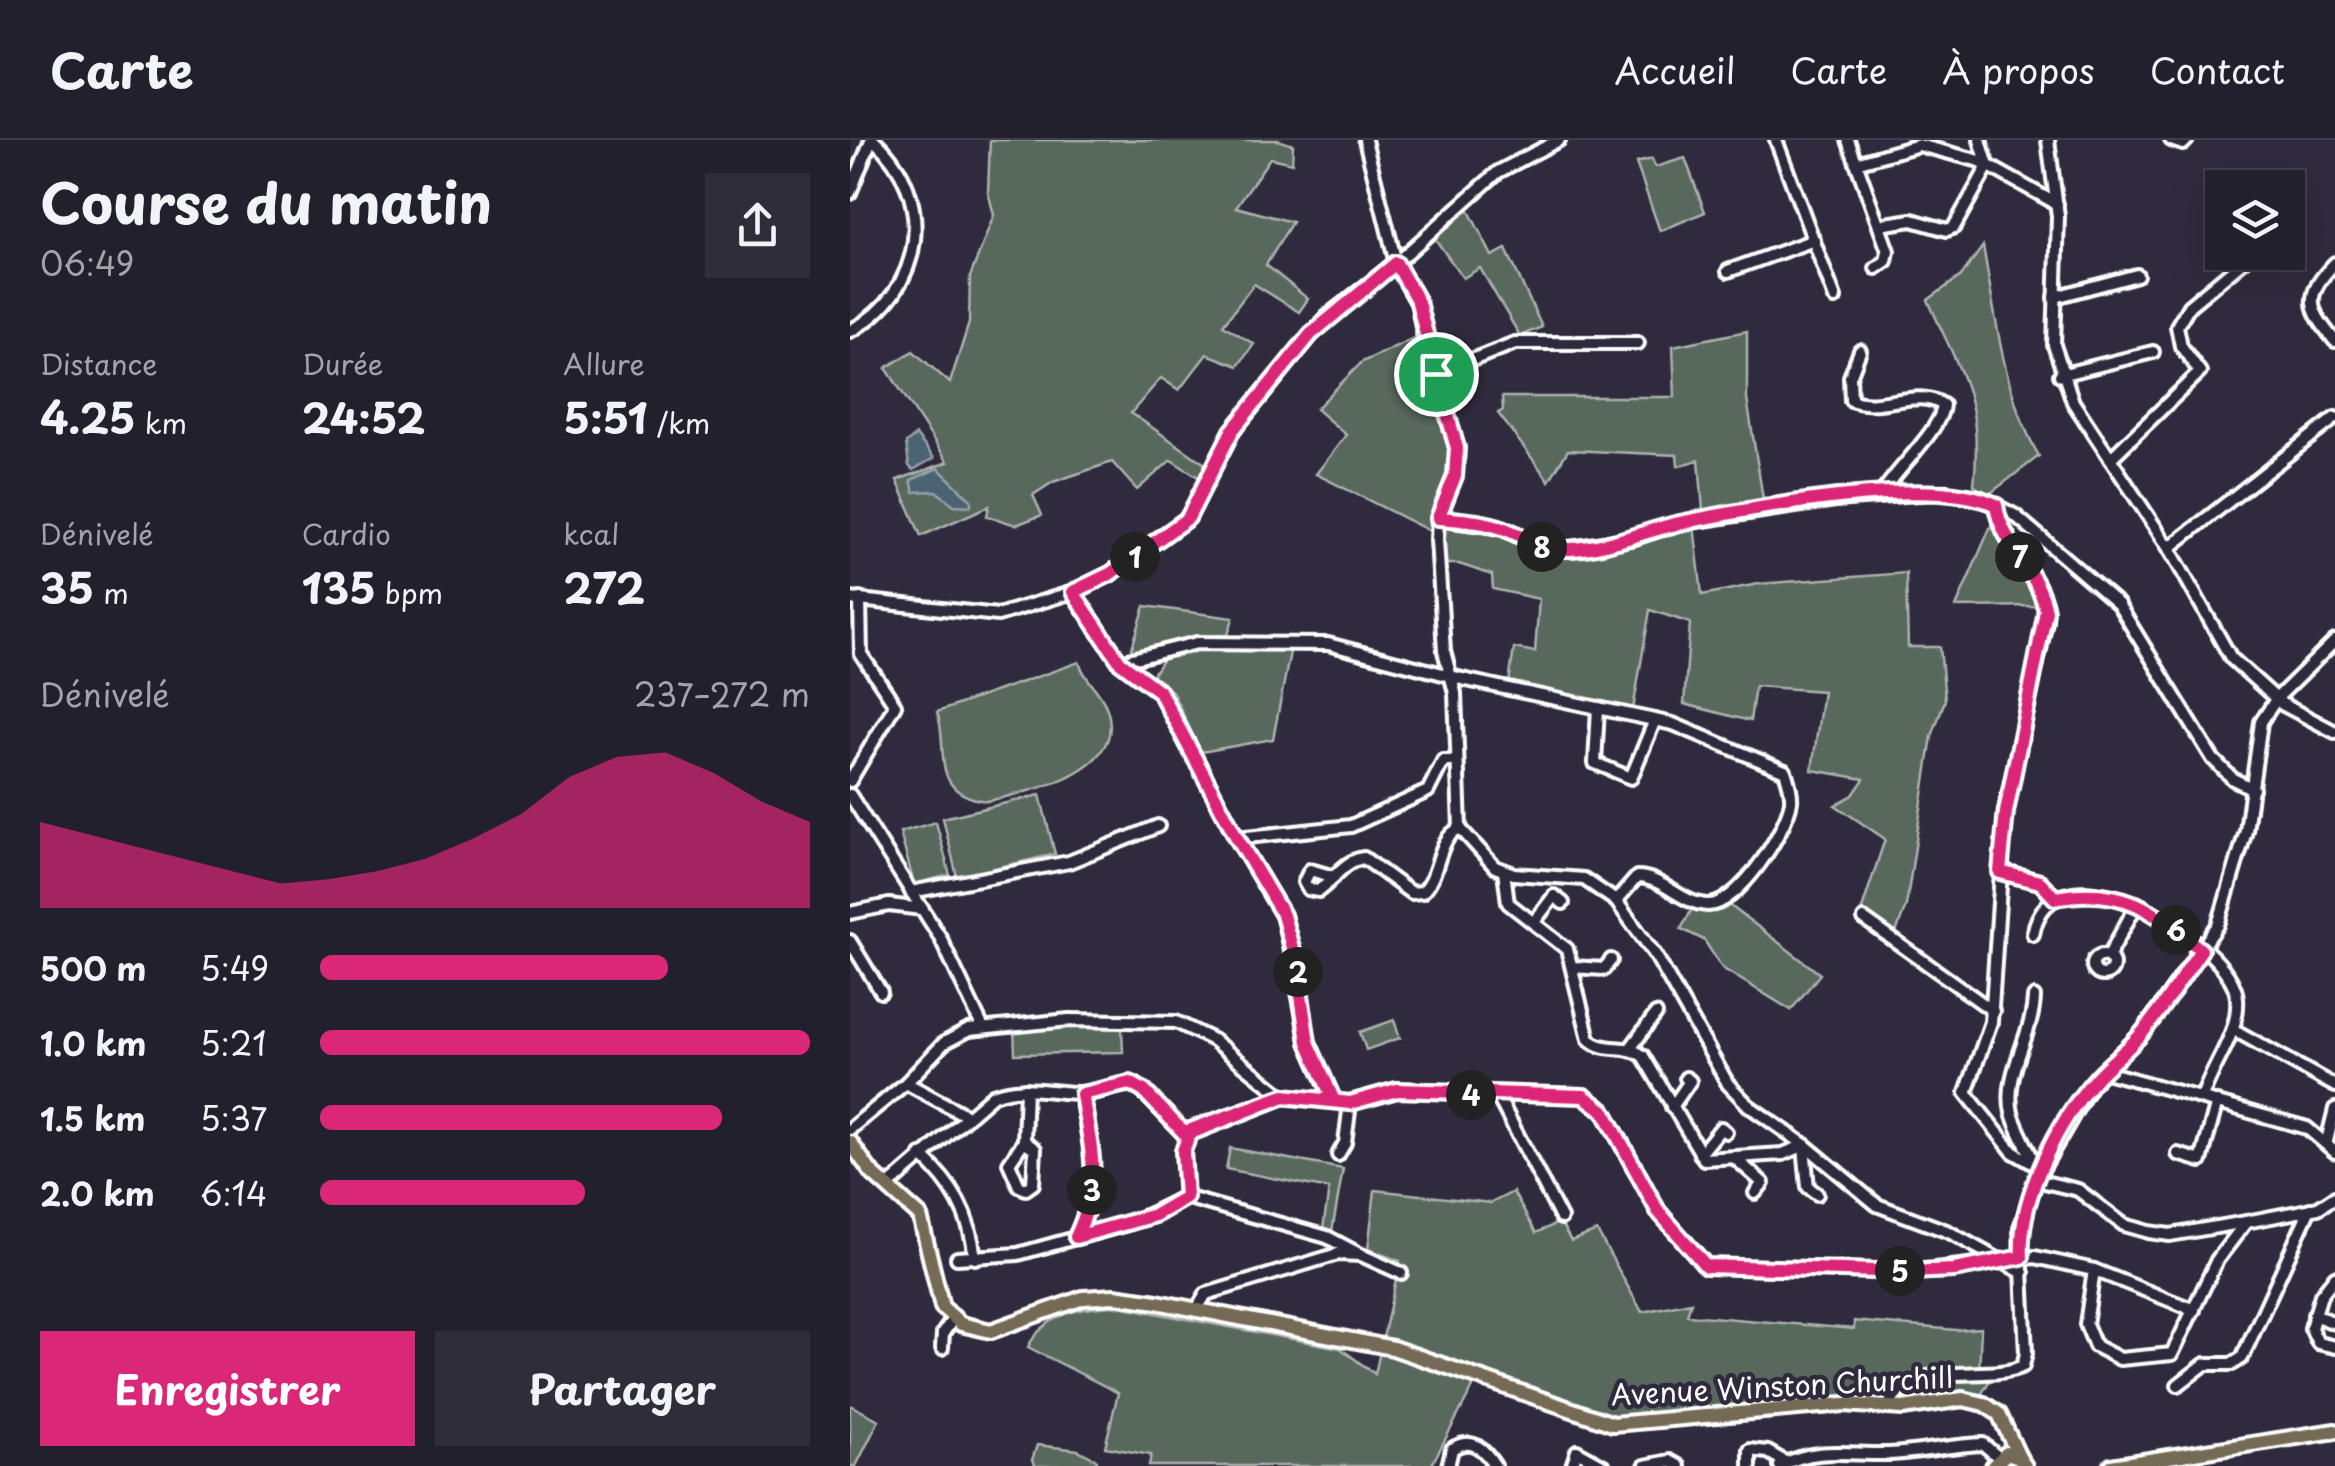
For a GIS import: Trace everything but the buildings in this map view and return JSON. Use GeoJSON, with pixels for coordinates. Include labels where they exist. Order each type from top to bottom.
{"type":"FeatureCollection","features":[{"type":"Feature","properties":{"kind":"main road"},"geometry":{"type":"LineString","coordinates":[[850,1142],[924,1224],[934,1291],[953,1319]]}},
{"type":"Feature","properties":{"kind":"main road","name":"Avenue Winston Churchill"},"geometry":{"type":"LineString","coordinates":[[953,1319],[980,1330],[1004,1330],[1063,1304],[1099,1296],[1197,1309],[1392,1348],[1613,1424],[1844,1404],[1888,1407],[1964,1399],[1984,1404],[2005,1423]]}},
{"type":"Feature","properties":{"kind":"main road"},"geometry":{"type":"LineString","coordinates":[[2005,1423],[2008,1433],[1998,1459],[2024,1462]]}},
{"type":"Feature","properties":{"kind":"main road"},"geometry":{"type":"LineString","coordinates":[[2005,1423],[2024,1462]]}},
{"type":"Feature","properties":{"kind":"main road"},"geometry":{"type":"LineString","coordinates":[[2110,1466],[2335,1431]]}},
{"type":"Feature","properties":{"kind":"street"},"geometry":{"type":"LineString","coordinates":[[850,193],[873,140],[910,189],[918,222],[916,242],[904,276],[890,298],[850,331]]}},
{"type":"Feature","properties":{"kind":"street"},"geometry":{"type":"LineString","coordinates":[[1365,140],[1396,263],[1418,302],[1457,448],[1455,476],[1438,518],[1444,650],[1450,675],[1460,828],[1484,860],[1504,871],[1570,875],[1598,886],[1616,901],[1656,956],[1728,1084],[1749,1106],[1877,1205],[1948,1232],[2023,1273]]}},
{"type":"Feature","properties":{"kind":"street"},"geometry":{"type":"LineString","coordinates":[[850,781],[896,705],[856,655],[855,599],[978,616],[1012,613],[1073,592],[1110,574],[1188,518],[1232,431],[1311,334],[1498,172],[1559,140]]}},
{"type":"Feature","properties":{"kind":"street"},"geometry":{"type":"LineString","coordinates":[[1776,140],[1835,298]]}},
{"type":"Feature","properties":{"kind":"street"},"geometry":{"type":"LineString","coordinates":[[1848,140],[1888,251],[1886,261],[1876,268]]}},
{"type":"Feature","properties":{"kind":"street"},"geometry":{"type":"LineString","coordinates":[[1879,225],[1918,220],[1950,230],[1988,166],[1980,140]]}},
{"type":"Feature","properties":{"kind":"street"},"geometry":{"type":"LineString","coordinates":[[2048,140],[2058,204],[2054,345],[2060,375],[2170,548],[2232,658],[2276,698],[2335,732]]}},
{"type":"Feature","properties":{"kind":"street"},"geometry":{"type":"LineString","coordinates":[[2171,140],[2183,144],[2186,140]]}},
{"type":"Feature","properties":{"kind":"street"},"geometry":{"type":"LineString","coordinates":[[1856,163],[1926,143],[1988,166],[2058,204]]}},
{"type":"Feature","properties":{"kind":"street"},"geometry":{"type":"LineString","coordinates":[[1728,271],[1814,240]]}},
{"type":"Feature","properties":{"kind":"street"},"geometry":{"type":"LineString","coordinates":[[2335,263],[2313,294],[2312,308],[2335,341]]}},
{"type":"Feature","properties":{"kind":"street"},"geometry":{"type":"LineString","coordinates":[[2110,459],[2200,372],[2182,346],[2177,326],[2189,306],[2232,270]]}},
{"type":"Feature","properties":{"kind":"street"},"geometry":{"type":"LineString","coordinates":[[2055,296],[2137,275]]}},
{"type":"Feature","properties":{"kind":"street"},"geometry":{"type":"LineString","coordinates":[[1436,374],[1515,343],[1638,343]]}},
{"type":"Feature","properties":{"kind":"street"},"geometry":{"type":"LineString","coordinates":[[1860,351],[1850,377],[1851,400],[1877,404],[1924,398],[1943,405],[1938,426],[1905,458],[1880,496]]}},
{"type":"Feature","properties":{"kind":"street"},"geometry":{"type":"LineString","coordinates":[[2060,375],[2153,352]]}},
{"type":"Feature","properties":{"kind":"street"},"geometry":{"type":"LineString","coordinates":[[2170,548],[2335,418]]}},
{"type":"Feature","properties":{"kind":"street"},"geometry":{"type":"LineString","coordinates":[[1438,518],[1503,528],[1532,544],[1565,550],[1635,538],[1678,524],[1880,496],[1963,493],[2016,516],[2118,604],[2214,759],[2233,778],[2253,789]]}},
{"type":"Feature","properties":{"kind":"street"},"geometry":{"type":"LineString","coordinates":[[1996,505],[1998,522],[2036,583],[2046,611],[2006,812],[1993,1012],[1966,1087],[1968,1100],[2013,1152],[2037,1171],[2078,1190],[2124,1225],[2150,1232],[2170,1235],[2310,1210],[2335,1197]]}},
{"type":"Feature","properties":{"kind":"street"},"geometry":{"type":"LineString","coordinates":[[1073,592],[1120,662],[1160,692],[1237,838],[1283,915],[1296,962],[1308,1042],[1334,1101]]}},
{"type":"Feature","properties":{"kind":"street"},"geometry":{"type":"LineString","coordinates":[[1888,1407],[1898,1392],[1940,1375],[2023,1366],[2026,1353],[2020,1228],[2037,1171],[2103,1071],[2141,1034],[2218,924],[2246,831],[2257,734],[2276,698],[2335,641]]}},
{"type":"Feature","properties":{"kind":"street"},"geometry":{"type":"LineString","coordinates":[[1120,662],[1198,643],[1328,644],[1656,720],[1774,764],[1787,777],[1790,804],[1744,886],[1724,902],[1698,904],[1647,877],[1630,880],[1616,901]]}},
{"type":"Feature","properties":{"kind":"street"},"geometry":{"type":"LineString","coordinates":[[1136,674],[1143,659]]}},
{"type":"Feature","properties":{"kind":"street"},"geometry":{"type":"LineString","coordinates":[[1598,708],[1595,763],[1631,778],[1656,720]]}},
{"type":"Feature","properties":{"kind":"street"},"geometry":{"type":"LineString","coordinates":[[1237,838],[1351,826],[1428,791],[1444,761],[1456,760]]}},
{"type":"Feature","properties":{"kind":"street"},"geometry":{"type":"LineString","coordinates":[[850,795],[923,910],[982,1026]]}},
{"type":"Feature","properties":{"kind":"street"},"geometry":{"type":"LineString","coordinates":[[912,892],[1069,862],[1158,826]]}},
{"type":"Feature","properties":{"kind":"street"},"geometry":{"type":"LineString","coordinates":[[1334,877],[1350,861],[1364,858],[1411,893],[1422,892],[1432,880],[1446,839],[1460,828]]}},
{"type":"Feature","properties":{"kind":"street"},"geometry":{"type":"LineString","coordinates":[[1504,871],[1508,903],[1564,944],[1589,1039],[1596,1046],[1629,1050],[1642,1056],[1700,1154],[1712,1162],[1804,1146]]}},
{"type":"Feature","properties":{"kind":"street"},"geometry":{"type":"LineString","coordinates":[[2000,872],[2040,882],[2055,898]]}},
{"type":"Feature","properties":{"kind":"street"},"geometry":{"type":"LineString","coordinates":[[2033,934],[2036,917],[2055,898],[2086,892],[2152,910],[2233,980],[2238,1000],[2234,1030],[2211,1070],[2202,1098]]}},
{"type":"Feature","properties":{"kind":"street"},"geometry":{"type":"LineString","coordinates":[[1534,922],[1554,896],[1562,903]]}},
{"type":"Feature","properties":{"kind":"street"},"geometry":{"type":"LineString","coordinates":[[2108,957],[2138,904]]}},
{"type":"Feature","properties":{"kind":"street"},"geometry":{"type":"LineString","coordinates":[[850,912],[889,905],[923,910]]}},
{"type":"Feature","properties":{"kind":"street"},"geometry":{"type":"LineString","coordinates":[[1864,919],[1993,1012]]}},
{"type":"Feature","properties":{"kind":"street"},"geometry":{"type":"LineString","coordinates":[[850,941],[881,992]]}},
{"type":"Feature","properties":{"kind":"street"},"geometry":{"type":"LineString","coordinates":[[1572,967],[1604,969],[1611,960]]}},
{"type":"Feature","properties":{"kind":"street"},"geometry":{"type":"LineString","coordinates":[[2034,997],[2033,1018],[2012,1081],[2011,1098],[2012,1114],[2037,1171]]}},
{"type":"Feature","properties":{"kind":"street"},"geometry":{"type":"LineString","coordinates":[[1629,1050],[1656,1014]]}},
{"type":"Feature","properties":{"kind":"street"},"geometry":{"type":"LineString","coordinates":[[850,1130],[906,1084],[944,1043],[982,1026],[1069,1020],[1116,1024],[1176,1022],[1213,1040],[1284,1096]]}},
{"type":"Feature","properties":{"kind":"street"},"geometry":{"type":"LineString","coordinates":[[2234,1030],[2335,1086]]}},
{"type":"Feature","properties":{"kind":"street"},"geometry":{"type":"LineString","coordinates":[[2103,1071],[2308,1128],[2335,1152]]}},
{"type":"Feature","properties":{"kind":"street"},"geometry":{"type":"LineString","coordinates":[[1672,1106],[1690,1081],[1686,1078]]}},
{"type":"Feature","properties":{"kind":"street"},"geometry":{"type":"LineString","coordinates":[[906,1084],[967,1116]]}},
{"type":"Feature","properties":{"kind":"street"},"geometry":{"type":"LineString","coordinates":[[887,1187],[993,1094],[1026,1088],[1082,1094],[1135,1084],[1186,1135],[1186,1197]]}},
{"type":"Feature","properties":{"kind":"street"},"geometry":{"type":"LineString","coordinates":[[1024,1141],[1026,1088]]}},
{"type":"Feature","properties":{"kind":"street"},"geometry":{"type":"LineString","coordinates":[[1186,1135],[1284,1096],[1350,1103],[1397,1090],[1497,1096],[1571,1094],[1595,1102],[1650,1200],[1706,1266],[1910,1272],[2000,1263],[2022,1257],[2094,1270],[2194,1310]]}},
{"type":"Feature","properties":{"kind":"street"},"geometry":{"type":"LineString","coordinates":[[1076,1237],[1090,1202],[1095,1162],[1082,1094]]}},
{"type":"Feature","properties":{"kind":"street"},"geometry":{"type":"LineString","coordinates":[[1497,1096],[1561,1218]]}},
{"type":"Feature","properties":{"kind":"street"},"geometry":{"type":"LineString","coordinates":[[2178,1154],[2202,1161],[2218,1102]]}},
{"type":"Feature","properties":{"kind":"street"},"geometry":{"type":"LineString","coordinates":[[1338,1155],[1345,1142],[1350,1103]]}},
{"type":"Feature","properties":{"kind":"street"},"geometry":{"type":"LineString","coordinates":[[2327,1141],[2335,1110]]}},
{"type":"Feature","properties":{"kind":"street"},"geometry":{"type":"LineString","coordinates":[[1700,1154],[1721,1128],[1726,1132]]}},
{"type":"Feature","properties":{"kind":"street"},"geometry":{"type":"LineString","coordinates":[[1804,1146],[1808,1188],[1817,1194]]}},
{"type":"Feature","properties":{"kind":"street"},"geometry":{"type":"LineString","coordinates":[[920,1155],[962,1202],[975,1258]]}},
{"type":"Feature","properties":{"kind":"street"},"geometry":{"type":"LineString","coordinates":[[1736,1159],[1762,1183],[1755,1193]]}},
{"type":"Feature","properties":{"kind":"street"},"geometry":{"type":"LineString","coordinates":[[957,1258],[1002,1258],[1155,1215],[1186,1197],[1327,1237],[1401,1273]]}},
{"type":"Feature","properties":{"kind":"street"},"geometry":{"type":"LineString","coordinates":[[2178,1385],[2205,1364],[2232,1364],[2242,1358],[2310,1210]]}},
{"type":"Feature","properties":{"kind":"street"},"geometry":{"type":"LineString","coordinates":[[2094,1270],[2086,1324],[2094,1346],[2120,1359],[2172,1354],[2217,1260],[2246,1222]]}},
{"type":"Feature","properties":{"kind":"street"},"geometry":{"type":"LineString","coordinates":[[1197,1309],[1206,1294],[1316,1258],[1361,1255]]}},
{"type":"Feature","properties":{"kind":"street"},"geometry":{"type":"LineString","coordinates":[[2335,1277],[2321,1295],[2314,1314],[2313,1337],[2326,1347],[2335,1347]]}},
{"type":"Feature","properties":{"kind":"street"},"geometry":{"type":"LineString","coordinates":[[2314,1314],[2335,1322]]}},
{"type":"Feature","properties":{"kind":"street"},"geometry":{"type":"LineString","coordinates":[[942,1348],[942,1335],[953,1319]]}},
{"type":"Feature","properties":{"kind":"street"},"geometry":{"type":"LineString","coordinates":[[1448,1466],[1452,1449],[1466,1443],[1477,1445],[1495,1466]]}},
{"type":"Feature","properties":{"kind":"street"},"geometry":{"type":"LineString","coordinates":[[1750,1466],[1750,1450],[1784,1464],[1837,1450],[1890,1454],[1983,1444],[1998,1459]]}},
{"type":"Feature","properties":{"kind":"street"},"geometry":{"type":"LineString","coordinates":[[1572,1466],[1578,1451],[1604,1466]]}},
{"type":"Feature","properties":{"kind":"street"},"geometry":{"type":"LineString","coordinates":[[1883,1466],[1890,1454]]}},
{"type":"Feature","properties":{"kind":"street"},"geometry":{"type":"LineString","coordinates":[[1646,1466],[1670,1460],[1679,1466]]}},
{"type":"Feature","properties":{"kind":"green space"},"geometry":{"type":"Polygon","coordinates":[[[990,140],[1278,140],[1293,145],[1292,163],[1270,158],[1236,207],[1292,222],[1266,265],[1308,299],[1299,312],[1254,284],[1223,325],[1254,344],[1238,366],[1207,354],[1179,390],[1161,378],[1131,413],[1208,466],[1203,480],[1171,460],[1137,490],[1112,462],[1053,482],[1033,495],[1042,515],[1016,525],[987,516],[989,506],[921,536],[897,480],[948,462],[886,368],[913,351],[950,383],[969,323],[970,277],[994,215],[988,192],[990,140]]]}},
{"type":"Feature","properties":{"kind":"green space"},"geometry":{"type":"Polygon","coordinates":[[[1685,158],[1705,212],[1660,231],[1636,163],[1652,159],[1655,167],[1685,158]]]}},
{"type":"Feature","properties":{"kind":"green space"},"geometry":{"type":"Polygon","coordinates":[[[1466,205],[1492,256],[1506,249],[1542,327],[1520,336],[1480,268],[1463,278],[1433,236],[1466,205]]]}},
{"type":"Feature","properties":{"kind":"green space"},"geometry":{"type":"Polygon","coordinates":[[[1983,246],[2009,381],[2039,456],[1987,496],[1974,485],[1975,430],[1967,388],[1928,300],[1961,276],[1983,246]]]}},
{"type":"Feature","properties":{"kind":"green space"},"geometry":{"type":"Polygon","coordinates":[[[1747,331],[1747,399],[1764,505],[1703,511],[1699,460],[1678,466],[1677,455],[1568,450],[1549,481],[1498,413],[1503,410],[1502,397],[1675,397],[1673,346],[1747,331]]]}},
{"type":"Feature","properties":{"kind":"green space"},"geometry":{"type":"Polygon","coordinates":[[[1420,335],[1451,448],[1451,473],[1432,532],[1316,474],[1346,435],[1316,409],[1362,362],[1420,335]]]}},
{"type":"Feature","properties":{"kind":"green space"},"geometry":{"type":"Polygon","coordinates":[[[1993,521],[2040,595],[2044,606],[1956,607],[1993,521]]]}},
{"type":"Feature","properties":{"kind":"green space"},"geometry":{"type":"Polygon","coordinates":[[[1444,523],[1485,527],[1569,553],[1633,544],[1694,525],[1702,595],[1758,584],[1906,573],[1908,647],[1940,647],[1945,700],[1932,736],[1906,906],[1896,933],[1861,912],[1885,839],[1835,805],[1853,795],[1864,779],[1812,770],[1823,691],[1755,686],[1750,721],[1684,704],[1690,623],[1650,610],[1633,710],[1509,683],[1514,648],[1535,652],[1539,599],[1493,589],[1492,575],[1459,564],[1443,564],[1444,523]]]}},
{"type":"Feature","properties":{"kind":"green space"},"geometry":{"type":"Polygon","coordinates":[[[1145,606],[1233,618],[1228,635],[1198,637],[1130,654],[1145,606]]]}},
{"type":"Feature","properties":{"kind":"green space"},"geometry":{"type":"Polygon","coordinates":[[[1217,645],[1291,647],[1273,739],[1201,752],[1172,691],[1151,677],[1165,656],[1217,645]]]}},
{"type":"Feature","properties":{"kind":"green space"},"geometry":{"type":"Polygon","coordinates":[[[1079,662],[1107,709],[1110,730],[1103,748],[1090,763],[1050,784],[987,801],[968,797],[956,789],[944,767],[937,712],[1079,662]]]}},
{"type":"Feature","properties":{"kind":"green space"},"geometry":{"type":"Polygon","coordinates":[[[1040,795],[1055,854],[957,877],[943,818],[1040,795]]]}},
{"type":"Feature","properties":{"kind":"green space"},"geometry":{"type":"Polygon","coordinates":[[[936,822],[950,875],[914,884],[900,832],[936,822]]]}},
{"type":"Feature","properties":{"kind":"green space"},"geometry":{"type":"Polygon","coordinates":[[[1728,904],[1820,974],[1791,1010],[1722,968],[1704,940],[1681,929],[1694,905],[1728,904]]]}},
{"type":"Feature","properties":{"kind":"green space"},"geometry":{"type":"Polygon","coordinates":[[[1394,1020],[1400,1038],[1366,1050],[1360,1032],[1394,1020]]]}},
{"type":"Feature","properties":{"kind":"green space"},"geometry":{"type":"Polygon","coordinates":[[[1080,1025],[1122,1028],[1123,1052],[1015,1054],[1014,1029],[1080,1025]]]}},
{"type":"Feature","properties":{"kind":"green space"},"geometry":{"type":"Polygon","coordinates":[[[1230,1148],[1343,1169],[1332,1232],[1323,1229],[1329,1189],[1226,1169],[1230,1148]]]}},
{"type":"Feature","properties":{"kind":"green space"},"geometry":{"type":"Polygon","coordinates":[[[1375,1190],[1491,1203],[1513,1192],[1536,1233],[1560,1222],[1571,1241],[1597,1231],[1642,1312],[1691,1302],[1687,1315],[1854,1329],[1854,1321],[1956,1330],[1981,1328],[1979,1375],[1993,1375],[1981,1395],[1844,1397],[1787,1407],[1613,1420],[1481,1372],[1431,1466],[1149,1466],[1151,1455],[1105,1447],[1118,1393],[1028,1347],[1054,1319],[1091,1308],[1118,1306],[1340,1348],[1375,1374],[1400,1261],[1368,1249],[1375,1190]]]}},
{"type":"Feature","properties":{"kind":"green space"},"geometry":{"type":"Polygon","coordinates":[[[850,1405],[879,1420],[856,1466],[850,1466],[850,1405]]]}},
{"type":"Feature","properties":{"kind":"green space"},"geometry":{"type":"Polygon","coordinates":[[[1037,1445],[1078,1450],[1097,1460],[1096,1466],[1036,1466],[1032,1460],[1037,1445]]]}},
{"type":"Feature","properties":{"kind":"water"},"geometry":{"type":"Polygon","coordinates":[[[916,435],[934,458],[913,470],[906,443],[916,435]]]}},
{"type":"Feature","properties":{"kind":"water"},"geometry":{"type":"Polygon","coordinates":[[[938,468],[971,500],[971,506],[954,505],[936,491],[914,492],[911,480],[938,468]]]}},
{"type":"Feature","properties":{"kind":"route"},"geometry":{"type":"LineString","coordinates":[[1436,374],[1418,302],[1396,263],[1326,317],[1311,334],[1280,377],[1232,431],[1188,518],[1110,574],[1073,592],[1120,662],[1160,692],[1237,838],[1283,915],[1302,991],[1308,1042],[1334,1101],[1284,1096],[1267,1104],[1191,1130],[1183,1151],[1186,1197],[1155,1215],[1076,1237],[1090,1202],[1095,1162],[1082,1094],[1130,1083],[1144,1091],[1186,1135],[1191,1130],[1204,1124],[1284,1096],[1350,1103],[1397,1090],[1584,1096],[1604,1111],[1642,1189],[1706,1266],[1910,1272],[1994,1265],[2022,1257],[2020,1228],[2028,1199],[2060,1134],[2092,1083],[2141,1034],[2201,950],[2152,910],[2116,895],[2086,892],[2055,898],[2040,882],[2000,872],[2006,812],[2025,709],[2046,630],[2046,611],[2036,583],[1998,522],[1996,505],[1980,497],[1946,492],[1835,500],[1678,524],[1635,538],[1578,549],[1542,547],[1503,528],[1438,518],[1455,476],[1457,448],[1436,374]]}}]}
